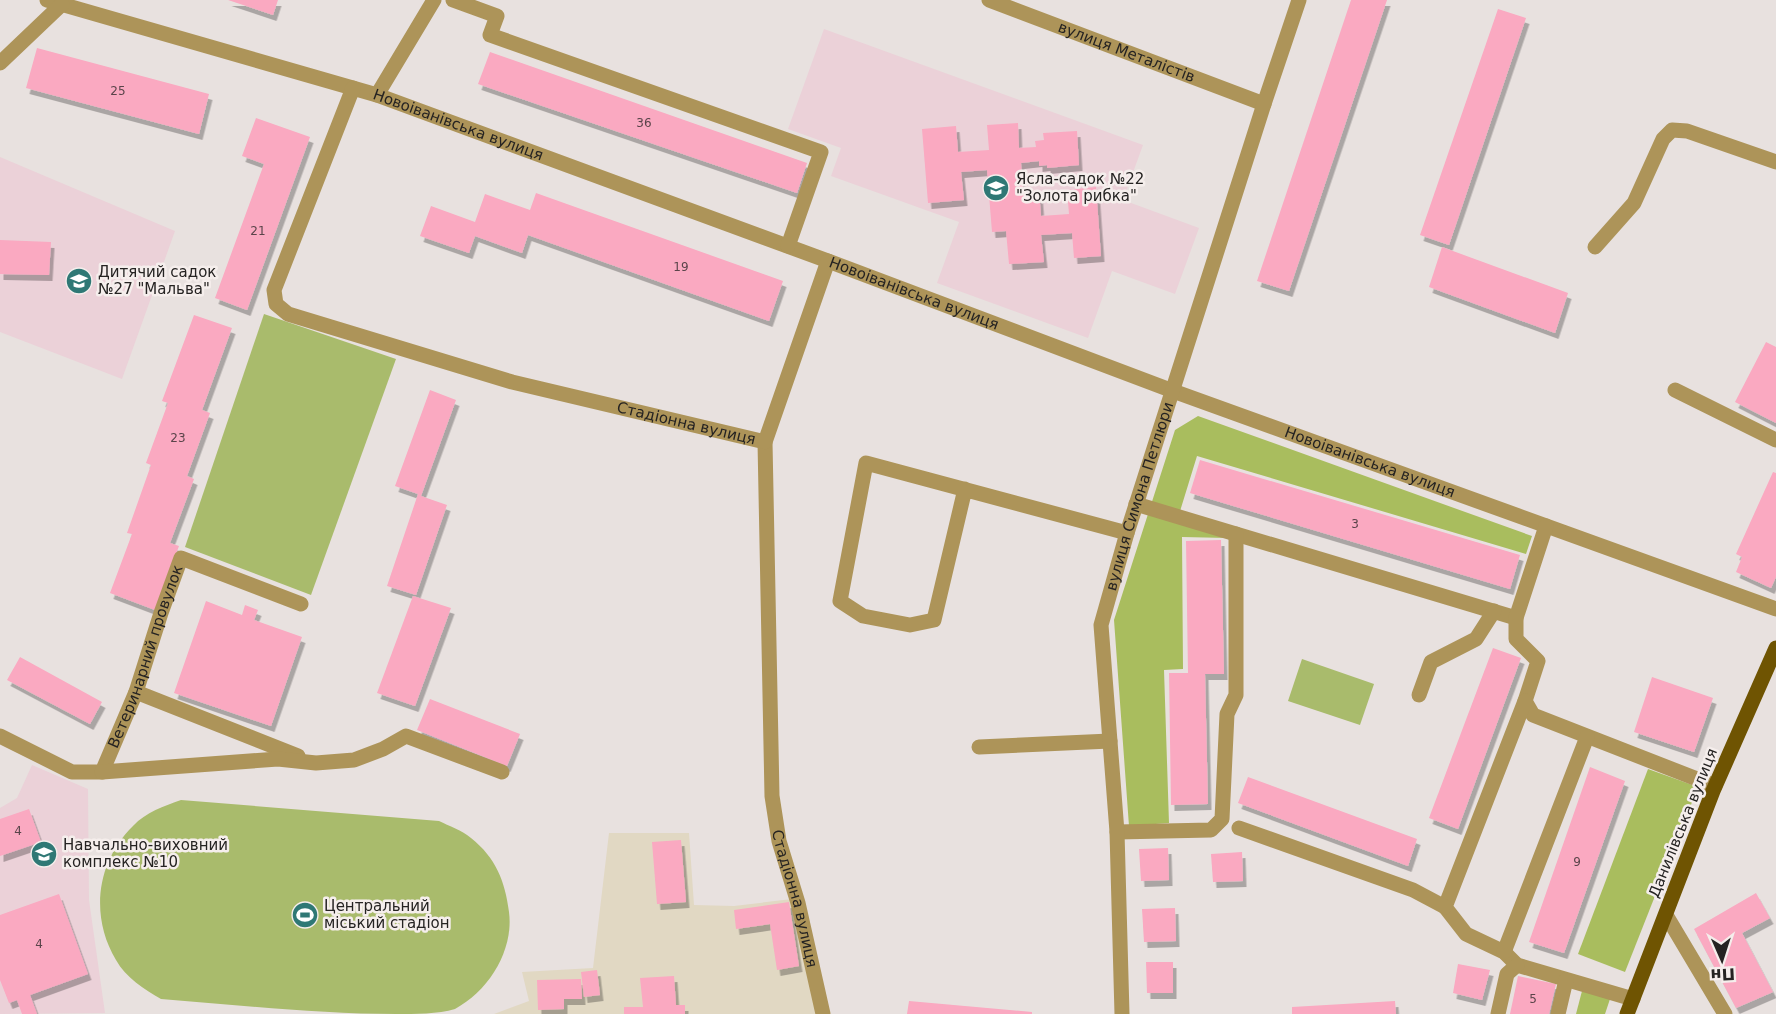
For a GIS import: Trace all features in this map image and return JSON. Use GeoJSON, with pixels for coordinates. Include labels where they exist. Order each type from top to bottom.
{"type":"FeatureCollection","features":[{"type":"Feature","properties":{"kind":"main road","name":"Данилівська вулиця"},"geometry":{"type":"LineString","coordinates":[[1627,1014],[1715,786],[1776,648]]}},
{"type":"Feature","properties":{"kind":"street"},"geometry":{"type":"LineString","coordinates":[[377,95],[434,0]]}},
{"type":"Feature","properties":{"kind":"street"},"geometry":{"type":"LineString","coordinates":[[453,0],[497,16],[490,34],[821,152],[788,246]]}},
{"type":"Feature","properties":{"kind":"street","name":"вулиця Металістів"},"geometry":{"type":"LineString","coordinates":[[988,0],[1264,104]]}},
{"type":"Feature","properties":{"kind":"street","name":"вулиця Симона Петлюри"},"geometry":{"type":"LineString","coordinates":[[1122,1014],[1117,832],[1101,625],[1136,504],[1299,0]]}},
{"type":"Feature","properties":{"kind":"street"},"geometry":{"type":"LineString","coordinates":[[0,63],[55,2]]}},
{"type":"Feature","properties":{"kind":"street","name":"Новоіванівська вулиця"},"geometry":{"type":"LineString","coordinates":[[55,2],[377,95],[1173,391],[1776,609]]}},
{"type":"Feature","properties":{"kind":"street","name":"Стадіонна вулиця"},"geometry":{"type":"LineString","coordinates":[[353,88],[274,290],[276,304],[288,314],[512,382],[765,442],[772,796],[778,841],[798,903],[823,1014]]}},
{"type":"Feature","properties":{"kind":"street"},"geometry":{"type":"LineString","coordinates":[[1595,247],[1634,203],[1663,138],[1672,130],[1687,131],[1776,162]]}},
{"type":"Feature","properties":{"kind":"street"},"geometry":{"type":"LineString","coordinates":[[765,442],[828,261]]}},
{"type":"Feature","properties":{"kind":"street"},"geometry":{"type":"LineString","coordinates":[[1675,390],[1776,440]]}},
{"type":"Feature","properties":{"kind":"street"},"geometry":{"type":"LineString","coordinates":[[965,489],[934,620],[910,625],[863,616],[840,600],[866,463],[965,489],[1127,533]]}},
{"type":"Feature","properties":{"kind":"street"},"geometry":{"type":"LineString","coordinates":[[1136,504],[1516,618]]}},
{"type":"Feature","properties":{"kind":"street"},"geometry":{"type":"LineString","coordinates":[[1445,907],[1525,701],[1538,661],[1516,639],[1516,618],[1546,526]]}},
{"type":"Feature","properties":{"kind":"street"},"geometry":{"type":"LineString","coordinates":[[1117,832],[1210,830],[1222,819],[1227,714],[1236,695],[1236,534]]}},
{"type":"Feature","properties":{"kind":"street","name":"Ветеринарний провулок"},"geometry":{"type":"LineString","coordinates":[[102,772],[136,692],[181,558],[301,604]]}},
{"type":"Feature","properties":{"kind":"street"},"geometry":{"type":"LineString","coordinates":[[1419,695],[1431,662],[1476,639],[1494,611]]}},
{"type":"Feature","properties":{"kind":"street"},"geometry":{"type":"LineString","coordinates":[[136,692],[316,763]]}},
{"type":"Feature","properties":{"kind":"street"},"geometry":{"type":"LineString","coordinates":[[1525,701],[1533,715],[1715,786]]}},
{"type":"Feature","properties":{"kind":"street"},"geometry":{"type":"LineString","coordinates":[[0,736],[72,772],[102,772],[278,759],[316,763],[354,760],[406,736],[502,772]]}},
{"type":"Feature","properties":{"kind":"street"},"geometry":{"type":"LineString","coordinates":[[1504,952],[1587,737]]}},
{"type":"Feature","properties":{"kind":"street"},"geometry":{"type":"LineString","coordinates":[[979,747],[1110,741]]}},
{"type":"Feature","properties":{"kind":"street"},"geometry":{"type":"LineString","coordinates":[[1239,828],[1413,890],[1445,907],[1466,934],[1504,952],[1518,965],[1633,999]]}},
{"type":"Feature","properties":{"kind":"street"},"geometry":{"type":"LineString","coordinates":[[1666,915],[1725,1014]]}},
{"type":"Feature","properties":{"kind":"street"},"geometry":{"type":"LineString","coordinates":[[1498,1014],[1507,974],[1518,965]]}},
{"type":"Feature","properties":{"kind":"street"},"geometry":{"type":"LineString","coordinates":[[1558,1014],[1566,980]]}},
{"type":"Feature","properties":{"kind":"shaded area","name":"Ясла-садок №22 \"Золота рибка\""},"geometry":{"type":"Polygon","coordinates":[[[824,29],[1143,145],[1123,200],[1199,228],[1175,294],[1112,271],[1088,338],[937,283],[959,222],[831,176],[841,148],[788,129],[824,29]]]}},
{"type":"Feature","properties":{"kind":"shaded area","name":"Дитячий садок №27 \"Мальва\""},"geometry":{"type":"Polygon","coordinates":[[[0,157],[175,231],[122,379],[0,332],[0,157]]]}},
{"type":"Feature","properties":{"kind":"shaded area","name":"Навчально-виховний комплекс №10"},"geometry":{"type":"Polygon","coordinates":[[[32,765],[88,789],[89,900],[105,1013],[0,1014],[0,808],[17,798],[32,765]]]}},
{"type":"Feature","properties":{"kind":"shaded area"},"geometry":{"type":"Polygon","coordinates":[[[609,833],[689,833],[694,905],[734,906],[792,899],[818,1014],[494,1014],[529,1001],[522,972],[593,968],[609,833]]]}},
{"type":"Feature","properties":{"kind":"green space"},"geometry":{"type":"Polygon","coordinates":[[[264,314],[396,359],[311,595],[185,547],[264,314]]]}},
{"type":"Feature","properties":{"kind":"green space"},"geometry":{"type":"Polygon","coordinates":[[[1198,416],[1532,536],[1526,554],[1197,456],[1177,521],[1228,538],[1182,537],[1183,669],[1164,670],[1169,823],[1129,826],[1114,620],[1175,430],[1198,416]]]}},
{"type":"Feature","properties":{"kind":"green space"},"geometry":{"type":"Polygon","coordinates":[[[1302,659],[1374,684],[1360,725],[1288,701],[1302,659]]]}},
{"type":"Feature","properties":{"kind":"green space"},"geometry":{"type":"Polygon","coordinates":[[[1648,769],[1698,787],[1625,972],[1578,954],[1648,769]]]}},
{"type":"Feature","properties":{"kind":"green space","name":"Центральний міський стадіон"},"geometry":{"type":"Polygon","coordinates":[[[181,800],[439,821],[460,830],[480,846],[493,862],[505,890],[510,926],[503,955],[497,968],[478,992],[467,1001],[455,1009],[434,1013],[396,1014],[278,1009],[161,999],[130,978],[116,960],[102,926],[101,890],[111,856],[133,826],[149,813],[181,800]]]}},
{"type":"Feature","properties":{"kind":"green space"},"geometry":{"type":"Polygon","coordinates":[[[1582,991],[1610,999],[1605,1014],[1576,1014],[1582,991]]]}},
{"type":"Feature","properties":{"kind":"building"},"geometry":{"type":"Polygon","coordinates":[[[228,0],[278,0],[273,15],[228,0]]]}},
{"type":"Feature","properties":{"kind":"building"},"geometry":{"type":"Polygon","coordinates":[[[1351,0],[1387,0],[1289,291],[1257,281],[1351,0]]]}},
{"type":"Feature","properties":{"kind":"building"},"geometry":{"type":"Polygon","coordinates":[[[1498,9],[1526,18],[1449,245],[1420,235],[1498,9]]]}},
{"type":"Feature","properties":{"kind":"building"},"geometry":{"type":"Polygon","coordinates":[[[37,48],[209,94],[199,134],[26,88],[37,48]]]}},
{"type":"Feature","properties":{"kind":"building"},"geometry":{"type":"Polygon","coordinates":[[[490,52],[807,163],[797,193],[478,84],[490,52]]]}},
{"type":"Feature","properties":{"kind":"building"},"geometry":{"type":"Polygon","coordinates":[[[256,118],[310,137],[247,310],[215,298],[264,164],[242,156],[256,118]]]}},
{"type":"Feature","properties":{"kind":"building"},"geometry":{"type":"Polygon","coordinates":[[[1018,123],[1019,148],[1036,147],[1035,141],[1044,140],[1043,133],[1077,131],[1079,165],[1047,168],[1047,165],[1039,166],[1039,161],[1021,163],[1023,191],[1039,190],[1041,216],[1069,214],[1067,190],[1096,187],[1101,256],[1074,258],[1072,233],[1041,235],[1044,262],[1009,264],[1006,231],[992,232],[987,170],[961,172],[964,200],[928,203],[922,129],[956,126],[958,152],[989,150],[987,125],[1018,123]]]}},
{"type":"Feature","properties":{"kind":"building"},"geometry":{"type":"Polygon","coordinates":[[[536,193],[783,281],[769,321],[528,235],[522,253],[475,236],[469,253],[420,236],[431,206],[475,222],[485,194],[530,210],[536,193]]]}},
{"type":"Feature","properties":{"kind":"building"},"geometry":{"type":"Polygon","coordinates":[[[0,240],[51,242],[49,275],[0,274],[0,240]]]}},
{"type":"Feature","properties":{"kind":"building"},"geometry":{"type":"Polygon","coordinates":[[[1442,247],[1568,293],[1555,333],[1429,287],[1442,247]]]}},
{"type":"Feature","properties":{"kind":"building"},"geometry":{"type":"Polygon","coordinates":[[[194,315],[232,328],[202,410],[210,413],[187,476],[194,479],[170,543],[179,546],[155,610],[110,593],[132,534],[127,533],[151,465],[146,463],[168,403],[162,401],[194,315]]]}},
{"type":"Feature","properties":{"kind":"building"},"geometry":{"type":"Polygon","coordinates":[[[1766,342],[1776,347],[1776,423],[1735,402],[1766,342]]]}},
{"type":"Feature","properties":{"kind":"building"},"geometry":{"type":"Polygon","coordinates":[[[430,390],[456,400],[421,496],[447,505],[416,595],[387,586],[418,494],[395,486],[430,390]]]}},
{"type":"Feature","properties":{"kind":"building"},"geometry":{"type":"Polygon","coordinates":[[[1200,460],[1520,555],[1510,589],[1190,493],[1200,460]]]}},
{"type":"Feature","properties":{"kind":"building"},"geometry":{"type":"Polygon","coordinates":[[[1773,472],[1776,473],[1776,577],[1771,588],[1736,572],[1742,557],[1736,554],[1773,472]]]}},
{"type":"Feature","properties":{"kind":"building"},"geometry":{"type":"Polygon","coordinates":[[[1221,540],[1224,674],[1205,674],[1208,804],[1171,805],[1169,673],[1188,673],[1186,541],[1221,540]]]}},
{"type":"Feature","properties":{"kind":"building"},"geometry":{"type":"Polygon","coordinates":[[[413,596],[451,608],[415,706],[377,693],[413,596]]]}},
{"type":"Feature","properties":{"kind":"building"},"geometry":{"type":"Polygon","coordinates":[[[206,601],[242,615],[245,605],[258,610],[254,620],[302,637],[271,726],[174,693],[206,601]]]}},
{"type":"Feature","properties":{"kind":"building"},"geometry":{"type":"Polygon","coordinates":[[[1493,648],[1521,658],[1458,829],[1429,818],[1493,648]]]}},
{"type":"Feature","properties":{"kind":"building"},"geometry":{"type":"Polygon","coordinates":[[[20,657],[102,702],[90,724],[7,680],[20,657]]]}},
{"type":"Feature","properties":{"kind":"building"},"geometry":{"type":"Polygon","coordinates":[[[1652,677],[1713,698],[1694,752],[1634,732],[1652,677]]]}},
{"type":"Feature","properties":{"kind":"building"},"geometry":{"type":"Polygon","coordinates":[[[430,699],[520,734],[507,766],[417,730],[430,699]]]}},
{"type":"Feature","properties":{"kind":"building"},"geometry":{"type":"Polygon","coordinates":[[[1590,767],[1625,781],[1564,953],[1529,942],[1590,767]]]}},
{"type":"Feature","properties":{"kind":"building"},"geometry":{"type":"Polygon","coordinates":[[[1248,777],[1417,839],[1408,866],[1238,803],[1248,777]]]}},
{"type":"Feature","properties":{"kind":"building"},"geometry":{"type":"Polygon","coordinates":[[[29,809],[41,842],[0,856],[0,819],[29,809]]]}},
{"type":"Feature","properties":{"kind":"building"},"geometry":{"type":"Polygon","coordinates":[[[681,840],[686,902],[657,904],[652,842],[681,840]]]}},
{"type":"Feature","properties":{"kind":"building"},"geometry":{"type":"Polygon","coordinates":[[[1168,848],[1169,880],[1141,881],[1139,849],[1168,848]]]}},
{"type":"Feature","properties":{"kind":"building"},"geometry":{"type":"Polygon","coordinates":[[[1242,852],[1243,881],[1213,882],[1211,854],[1242,852]]]}},
{"type":"Feature","properties":{"kind":"building"},"geometry":{"type":"Polygon","coordinates":[[[1756,893],[1770,918],[1742,933],[1773,992],[1736,1008],[1694,929],[1756,893]]]}},
{"type":"Feature","properties":{"kind":"building"},"geometry":{"type":"Polygon","coordinates":[[[59,894],[88,974],[30,995],[37,1014],[22,1014],[17,1000],[9,1003],[0,980],[0,915],[59,894]]]}},
{"type":"Feature","properties":{"kind":"building"},"geometry":{"type":"Polygon","coordinates":[[[789,902],[799,966],[777,970],[770,924],[736,929],[734,910],[789,902]]]}},
{"type":"Feature","properties":{"kind":"building"},"geometry":{"type":"Polygon","coordinates":[[[1175,908],[1176,941],[1144,942],[1142,909],[1175,908]]]}},
{"type":"Feature","properties":{"kind":"building"},"geometry":{"type":"Polygon","coordinates":[[[1146,962],[1173,962],[1173,993],[1147,993],[1146,962]]]}},
{"type":"Feature","properties":{"kind":"building"},"geometry":{"type":"Polygon","coordinates":[[[1458,964],[1490,970],[1482,1000],[1453,993],[1458,964]]]}},
{"type":"Feature","properties":{"kind":"building"},"geometry":{"type":"Polygon","coordinates":[[[597,970],[600,995],[584,997],[581,972],[597,970]]]}},
{"type":"Feature","properties":{"kind":"building"},"geometry":{"type":"Polygon","coordinates":[[[674,976],[676,1005],[685,1005],[685,1014],[624,1014],[624,1007],[643,1007],[640,978],[674,976]]]}},
{"type":"Feature","properties":{"kind":"building"},"geometry":{"type":"Polygon","coordinates":[[[1518,976],[1556,984],[1549,1014],[1510,1014],[1518,976]]]}},
{"type":"Feature","properties":{"kind":"building"},"geometry":{"type":"Polygon","coordinates":[[[581,979],[582,999],[564,999],[564,1009],[538,1010],[537,980],[581,979]]]}},
{"type":"Feature","properties":{"kind":"building"},"geometry":{"type":"Polygon","coordinates":[[[909,1001],[1032,1012],[1032,1014],[907,1014],[909,1001]]]}},
{"type":"Feature","properties":{"kind":"building"},"geometry":{"type":"Polygon","coordinates":[[[1395,1001],[1396,1014],[1292,1014],[1292,1007],[1395,1001]]]}},
{"type":"Feature","properties":{"kind":"place","name":"Ясла-садок №22 \"Золота рибка\""},"geometry":{"type":"Point","coordinates":[996,188]}},
{"type":"Feature","properties":{"kind":"place","name":"Дитячий садок №27 \"Мальва\""},"geometry":{"type":"Point","coordinates":[79,281]}},
{"type":"Feature","properties":{"kind":"place","name":"Навчально-виховний комплекс №10"},"geometry":{"type":"Point","coordinates":[44,854]}},
{"type":"Feature","properties":{"kind":"place","name":"Центральний міський стадіон"},"geometry":{"type":"Point","coordinates":[305,915]}}]}
